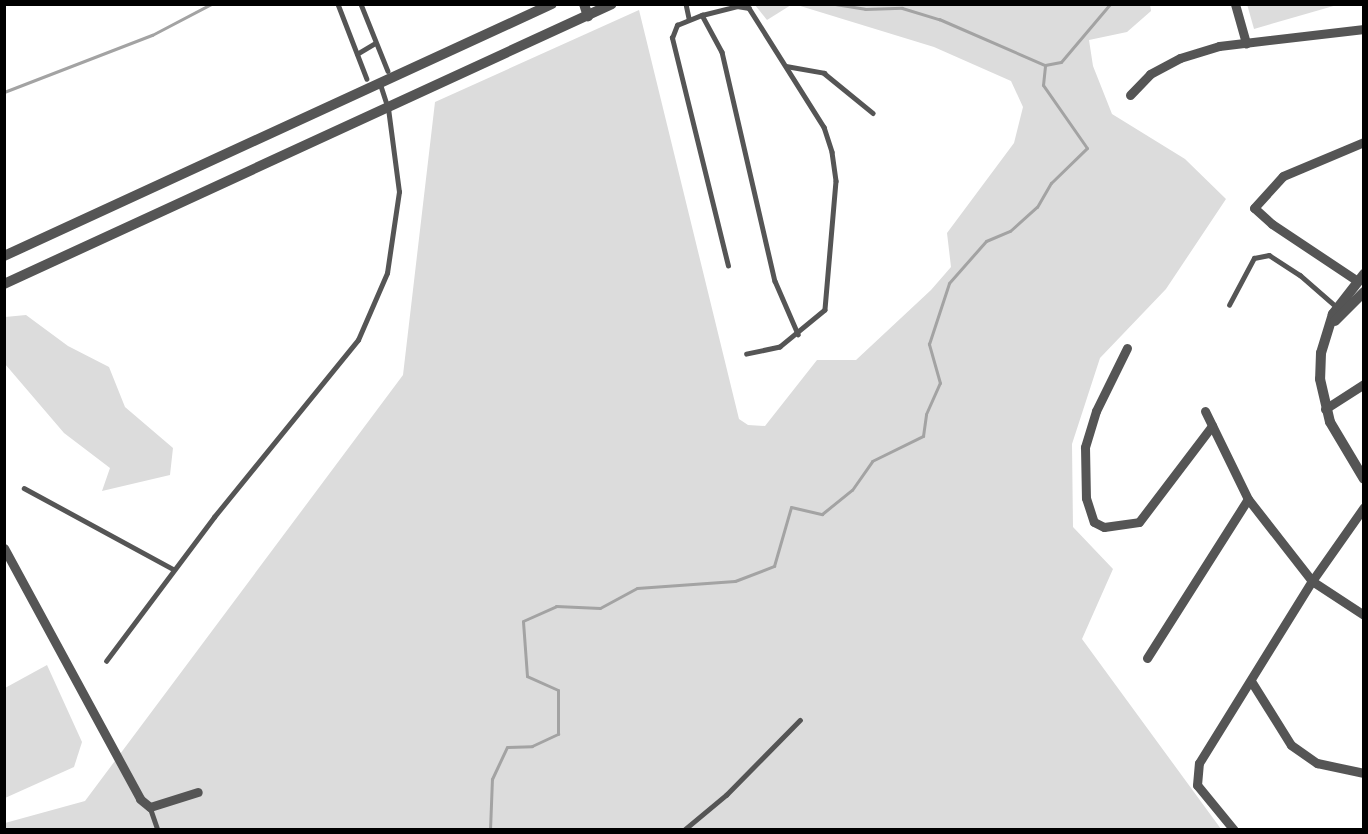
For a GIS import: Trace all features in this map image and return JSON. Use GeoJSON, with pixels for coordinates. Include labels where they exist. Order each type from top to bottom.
{"type":"FeatureCollection","features":[{"type":"Feature","properties":{"kind":"street"},"geometry":{"type":"LineString","coordinates":[[4,256],[552,4]]}},
{"type":"Feature","properties":{"kind":"street"},"geometry":{"type":"LineString","coordinates":[[584,4],[588,16]]}},
{"type":"Feature","properties":{"kind":"street"},"geometry":{"type":"LineString","coordinates":[[4,284],[612,4]]}},
{"type":"Feature","properties":{"kind":"street"},"geometry":{"type":"LineString","coordinates":[[1235,4],[1246,43]]}},
{"type":"Feature","properties":{"kind":"street"},"geometry":{"type":"LineString","coordinates":[[1130,95],[1150,74],[1180,58],[1246,43],[1364,29]]}},
{"type":"Feature","properties":{"kind":"street"},"geometry":{"type":"LineString","coordinates":[[1364,142],[1283,176],[1259,198],[1254,208],[1272,224],[1360,277],[1327,331],[1320,379],[1325,409],[1339,441],[1364,479]]}},
{"type":"Feature","properties":{"kind":"street"},"geometry":{"type":"LineString","coordinates":[[1339,310],[1364,292]]}},
{"type":"Feature","properties":{"kind":"street"},"geometry":{"type":"LineString","coordinates":[[1127,348],[1096,411],[1085,447],[1086,498],[1094,522],[1104,526],[1139,522],[1212,426]]}},
{"type":"Feature","properties":{"kind":"street"},"geometry":{"type":"LineString","coordinates":[[1325,409],[1364,384]]}},
{"type":"Feature","properties":{"kind":"street"},"geometry":{"type":"LineString","coordinates":[[1205,411],[1248,499],[1312,581],[1364,615]]}},
{"type":"Feature","properties":{"kind":"street"},"geometry":{"type":"LineString","coordinates":[[1147,658],[1248,499]]}},
{"type":"Feature","properties":{"kind":"street"},"geometry":{"type":"LineString","coordinates":[[1234,830],[1197,785],[1199,763],[1312,581],[1364,507]]}},
{"type":"Feature","properties":{"kind":"street"},"geometry":{"type":"LineString","coordinates":[[4,548],[112,752],[140,799],[150,807],[198,792]]}},
{"type":"Feature","properties":{"kind":"street"},"geometry":{"type":"LineString","coordinates":[[1251,681],[1291,745],[1317,763],[1364,773]]}},
{"type":"Feature","properties":{"kind":"lane"},"geometry":{"type":"LineString","coordinates":[[338,4],[367,79]]}},
{"type":"Feature","properties":{"kind":"lane"},"geometry":{"type":"LineString","coordinates":[[361,4],[388,71]]}},
{"type":"Feature","properties":{"kind":"lane"},"geometry":{"type":"LineString","coordinates":[[686,4],[689,18]]}},
{"type":"Feature","properties":{"kind":"lane"},"geometry":{"type":"LineString","coordinates":[[728,266],[672,38],[677,25],[689,18],[744,6],[786,66],[824,127],[836,181],[825,310],[780,347],[747,354]]}},
{"type":"Feature","properties":{"kind":"lane"},"geometry":{"type":"LineString","coordinates":[[702,15],[722,52],[775,281],[798,334]]}},
{"type":"Feature","properties":{"kind":"lane"},"geometry":{"type":"LineString","coordinates":[[357,54],[375,43]]}},
{"type":"Feature","properties":{"kind":"lane"},"geometry":{"type":"LineString","coordinates":[[786,66],[824,73],[873,113]]}},
{"type":"Feature","properties":{"kind":"lane"},"geometry":{"type":"LineString","coordinates":[[106,661],[173,569],[358,340],[387,273],[399,192],[388,109],[380,85]]}},
{"type":"Feature","properties":{"kind":"lane"},"geometry":{"type":"LineString","coordinates":[[1229,305],[1254,258],[1269,255],[1339,310]]}},
{"type":"Feature","properties":{"kind":"lane"},"geometry":{"type":"LineString","coordinates":[[24,488],[173,569]]}},
{"type":"Feature","properties":{"kind":"lane"},"geometry":{"type":"LineString","coordinates":[[684,830],[726,795],[800,720]]}},
{"type":"Feature","properties":{"kind":"lane"},"geometry":{"type":"LineString","coordinates":[[150,807],[158,830]]}},
{"type":"Feature","properties":{"kind":"shaded area"},"geometry":{"type":"Polygon","coordinates":[[[1247,4],[1337,4],[1337,5],[1254,29],[1247,4]]]}},
{"type":"Feature","properties":{"kind":"shaded area"},"geometry":{"type":"Polygon","coordinates":[[[755,5],[791,5],[767,20],[755,5]]]}},
{"type":"Feature","properties":{"kind":"shaded area"},"geometry":{"type":"Polygon","coordinates":[[[797,5],[1150,5],[1151,11],[1127,32],[1089,40],[1093,66],[1112,114],[1185,159],[1226,199],[1166,289],[1100,358],[1072,444],[1073,527],[1113,569],[1082,639],[1221,829],[5,830],[5,823],[85,801],[403,375],[435,102],[639,10],[739,419],[748,425],[765,426],[817,360],[856,360],[931,290],[951,267],[947,233],[1014,143],[1023,107],[1011,81],[934,47],[797,5]]]}},
{"type":"Feature","properties":{"kind":"shaded area"},"geometry":{"type":"Polygon","coordinates":[[[26,315],[68,346],[109,367],[125,407],[173,448],[170,475],[102,491],[110,468],[64,433],[5,364],[5,317],[26,315]]]}},
{"type":"Feature","properties":{"kind":"shaded area"},"geometry":{"type":"Polygon","coordinates":[[[47,665],[82,742],[74,767],[5,798],[5,688],[47,665]]]}},
{"type":"Feature","properties":{"kind":"waterway"},"geometry":{"type":"LineString","coordinates":[[4,92],[152,35],[211,4]]}},
{"type":"Feature","properties":{"kind":"waterway"},"geometry":{"type":"LineString","coordinates":[[835,4],[865,9],[902,8],[939,19],[1045,65]]}},
{"type":"Feature","properties":{"kind":"waterway"},"geometry":{"type":"LineString","coordinates":[[490,830],[492,779],[507,747],[532,746],[558,734],[558,690],[527,676],[523,621],[556,606],[600,608],[637,588],[735,581],[774,566],[791,507],[822,514],[852,490],[872,461],[923,436],[926,414],[940,383],[929,344],[949,283],[986,241],[1010,231],[1037,207],[1051,183],[1087,148],[1043,85],[1045,65],[1061,62],[1110,4]]}}]}
